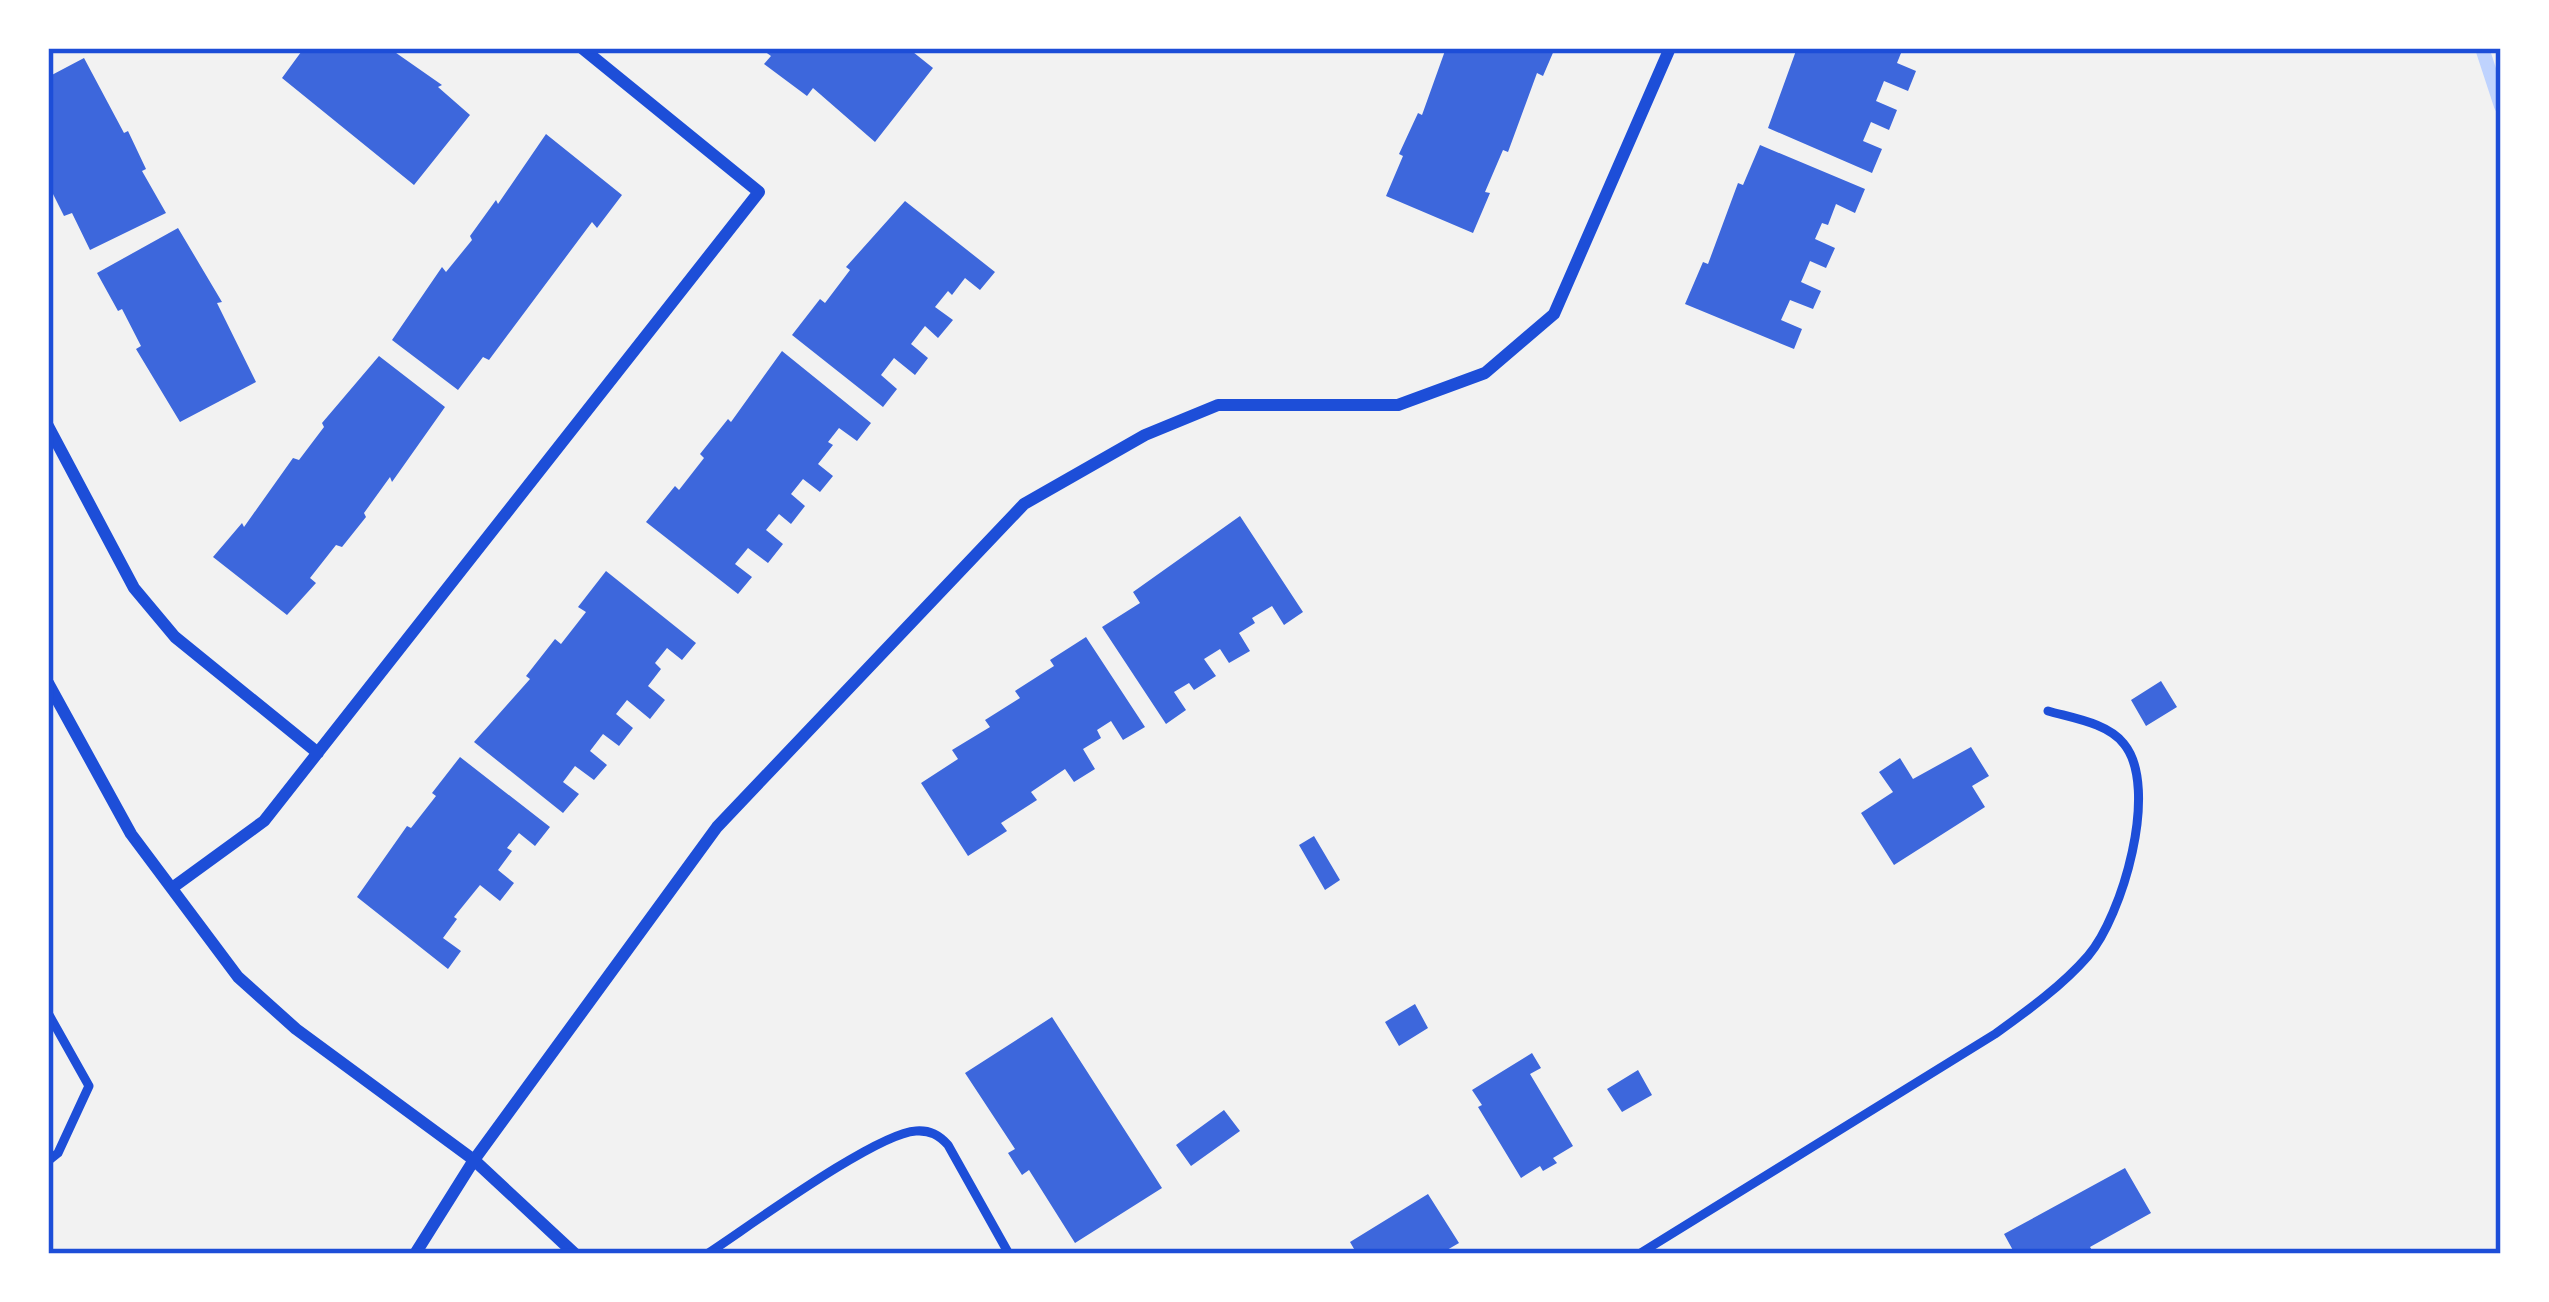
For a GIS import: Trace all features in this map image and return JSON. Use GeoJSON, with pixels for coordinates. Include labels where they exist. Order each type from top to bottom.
{"type":"FeatureCollection","features":[{"type":"Feature","properties":{"kind":"street"},"geometry":{"type":"LineString","coordinates":[[172,888],[264,821],[759,192],[582,48]]}},
{"type":"Feature","properties":{"kind":"street"},"geometry":{"type":"LineString","coordinates":[[415,1254],[474,1160],[717,827],[1024,504],[1145,435],[1218,405],[1398,405],[1485,373],[1553,314],[1670,48]]}},
{"type":"Feature","properties":{"kind":"street"},"geometry":{"type":"LineString","coordinates":[[48,426],[134,588],[175,638],[318,753]]}},
{"type":"Feature","properties":{"kind":"street"},"geometry":{"type":"LineString","coordinates":[[48,683],[131,834],[238,977],[313,1041],[474,1160],[575,1254]]}},
{"type":"Feature","properties":{"kind":"lane"},"geometry":{"type":"LineString","coordinates":[[1639,1254],[1995,1034],[2089,956],[2107,926],[2134,846],[2140,798],[2135,765],[2124,743],[2105,729],[2048,711]]}},
{"type":"Feature","properties":{"kind":"lane"},"geometry":{"type":"LineString","coordinates":[[48,1013],[89,1086],[58,1153],[48,1161]]}},
{"type":"Feature","properties":{"kind":"lane"},"geometry":{"type":"LineString","coordinates":[[707,1254],[880,1142],[914,1131],[937,1134],[948,1145],[1009,1254]]}},
{"type":"Feature","properties":{"kind":"building"},"geometry":{"type":"Polygon","coordinates":[[[304,48],[389,48],[442,85],[438,87],[470,115],[414,185],[282,78],[304,48]]]}},
{"type":"Feature","properties":{"kind":"building"},"geometry":{"type":"Polygon","coordinates":[[[760,48],[908,48],[933,68],[875,142],[813,88],[807,96],[764,64],[771,56],[760,48]]]}},
{"type":"Feature","properties":{"kind":"building"},"geometry":{"type":"Polygon","coordinates":[[[1446,48],[1555,48],[1543,76],[1537,73],[1508,152],[1503,150],[1485,192],[1490,193],[1473,233],[1386,196],[1403,156],[1399,154],[1418,113],[1422,115],[1446,48]]]}},
{"type":"Feature","properties":{"kind":"building"},"geometry":{"type":"Polygon","coordinates":[[[1797,48],[1903,48],[1897,63],[1916,71],[1908,91],[1884,81],[1876,101],[1897,110],[1889,130],[1871,122],[1863,141],[1882,149],[1872,173],[1768,128],[1797,48]]]}},
{"type":"Feature","properties":{"kind":"building"},"geometry":{"type":"Polygon","coordinates":[[[84,58],[124,133],[128,131],[146,169],[142,171],[166,213],[90,250],[72,213],[64,216],[48,184],[48,77],[84,58]]]}},
{"type":"Feature","properties":{"kind":"building"},"geometry":{"type":"Polygon","coordinates":[[[546,134],[622,195],[597,228],[592,222],[489,360],[483,357],[458,390],[392,340],[442,267],[446,272],[472,240],[470,236],[546,134]]]}},
{"type":"Feature","properties":{"kind":"building"},"geometry":{"type":"Polygon","coordinates":[[[1760,145],[1865,189],[1855,213],[1836,204],[1828,225],[1822,223],[1815,239],[1835,248],[1826,268],[1810,261],[1801,282],[1821,291],[1813,309],[1790,300],[1781,320],[1802,329],[1794,349],[1685,304],[1703,262],[1708,264],[1738,183],[1743,185],[1760,145]]]}},
{"type":"Feature","properties":{"kind":"building"},"geometry":{"type":"Polygon","coordinates":[[[905,201],[995,272],[980,290],[965,278],[952,295],[948,291],[935,307],[953,320],[938,338],[925,326],[911,344],[928,358],[915,375],[894,358],[881,375],[897,389],[883,407],[792,335],[820,299],[825,303],[850,270],[846,267],[905,201]]]}},
{"type":"Feature","properties":{"kind":"building"},"geometry":{"type":"Polygon","coordinates":[[[178,228],[222,302],[217,303],[256,382],[180,422],[136,349],[141,346],[122,309],[118,311],[97,273],[178,228]]]}},
{"type":"Feature","properties":{"kind":"building"},"geometry":{"type":"Polygon","coordinates":[[[782,351],[871,423],[857,441],[839,428],[828,442],[833,445],[818,464],[833,476],[820,492],[803,479],[791,494],[805,506],[791,524],[779,514],[766,530],[783,544],[768,563],[748,548],[735,564],[752,577],[738,594],[646,522],[675,486],[679,490],[704,458],[700,454],[728,419],[731,422],[782,351]]]}},
{"type":"Feature","properties":{"kind":"building"},"geometry":{"type":"Polygon","coordinates":[[[379,356],[445,407],[364,513],[366,517],[310,578],[316,583],[287,615],[213,557],[242,523],[244,527],[293,458],[299,460],[324,427],[322,423],[379,356]]]}},
{"type":"Feature","properties":{"kind":"building"},"geometry":{"type":"Polygon","coordinates":[[[1240,516],[1303,612],[1284,625],[1272,606],[1252,618],[1255,623],[1239,633],[1250,651],[1229,663],[1220,649],[1204,659],[1216,676],[1194,690],[1189,683],[1174,692],[1186,710],[1166,724],[1102,627],[1140,603],[1133,592],[1240,516]]]}},
{"type":"Feature","properties":{"kind":"building"},"geometry":{"type":"Polygon","coordinates":[[[606,571],[696,643],[682,660],[667,648],[655,663],[661,669],[648,686],[665,700],[650,719],[627,700],[616,714],[633,728],[619,746],[603,734],[590,751],[607,765],[594,780],[575,766],[563,782],[579,794],[563,813],[474,742],[530,679],[526,676],[555,639],[561,644],[586,612],[578,607],[606,571]]]}},
{"type":"Feature","properties":{"kind":"building"},"geometry":{"type":"Polygon","coordinates":[[[1086,637],[1145,727],[1123,740],[1111,721],[1097,730],[1101,738],[1083,749],[1095,769],[1074,782],[1065,769],[1031,792],[1037,800],[1001,823],[1007,831],[968,856],[921,783],[958,759],[952,750],[990,727],[985,720],[1020,698],[1015,691],[1054,666],[1050,660],[1086,637]]]}},
{"type":"Feature","properties":{"kind":"building"},"geometry":{"type":"Polygon","coordinates":[[[2161,681],[2177,707],[2146,726],[2131,700],[2161,681]]]}},
{"type":"Feature","properties":{"kind":"building"},"geometry":{"type":"Polygon","coordinates":[[[1971,747],[1989,776],[1972,786],[1985,807],[1894,865],[1861,813],[1893,792],[1879,772],[1900,758],[1913,779],[1971,747]]]}},
{"type":"Feature","properties":{"kind":"building"},"geometry":{"type":"Polygon","coordinates":[[[460,757],[550,827],[535,846],[519,833],[507,848],[512,851],[498,870],[514,883],[500,901],[480,885],[454,917],[443,938],[461,951],[448,969],[357,897],[407,826],[411,828],[436,796],[432,793],[460,757]]]}},
{"type":"Feature","properties":{"kind":"building"},"geometry":{"type":"Polygon","coordinates":[[[1314,836],[1340,880],[1325,890],[1299,845],[1314,836]]]}},
{"type":"Feature","properties":{"kind":"building"},"geometry":{"type":"Polygon","coordinates":[[[1415,1004],[1428,1028],[1399,1046],[1385,1022],[1415,1004]]]}},
{"type":"Feature","properties":{"kind":"building"},"geometry":{"type":"Polygon","coordinates":[[[1052,1017],[1162,1188],[1075,1243],[1029,1170],[1022,1175],[1008,1153],[1015,1149],[965,1073],[1052,1017]]]}},
{"type":"Feature","properties":{"kind":"building"},"geometry":{"type":"Polygon","coordinates":[[[1532,1053],[1541,1068],[1530,1074],[1573,1146],[1553,1158],[1557,1163],[1543,1171],[1540,1166],[1521,1178],[1472,1090],[1532,1053]]]}},
{"type":"Feature","properties":{"kind":"building"},"geometry":{"type":"Polygon","coordinates":[[[1638,1070],[1652,1095],[1622,1112],[1607,1089],[1638,1070]]]}},
{"type":"Feature","properties":{"kind":"building"},"geometry":{"type":"Polygon","coordinates":[[[1224,1110],[1240,1131],[1191,1166],[1176,1145],[1224,1110]]]}},
{"type":"Feature","properties":{"kind":"building"},"geometry":{"type":"Polygon","coordinates":[[[2125,1168],[2151,1213],[2090,1247],[2094,1254],[2015,1254],[2004,1234],[2125,1168]]]}},
{"type":"Feature","properties":{"kind":"building"},"geometry":{"type":"Polygon","coordinates":[[[1428,1194],[1459,1243],[1440,1254],[1357,1254],[1350,1242],[1428,1194]]]}},
{"type":"Feature","properties":{"kind":"waterway"},"geometry":{"type":"LineString","coordinates":[[2482,48],[2501,106]]}}]}
